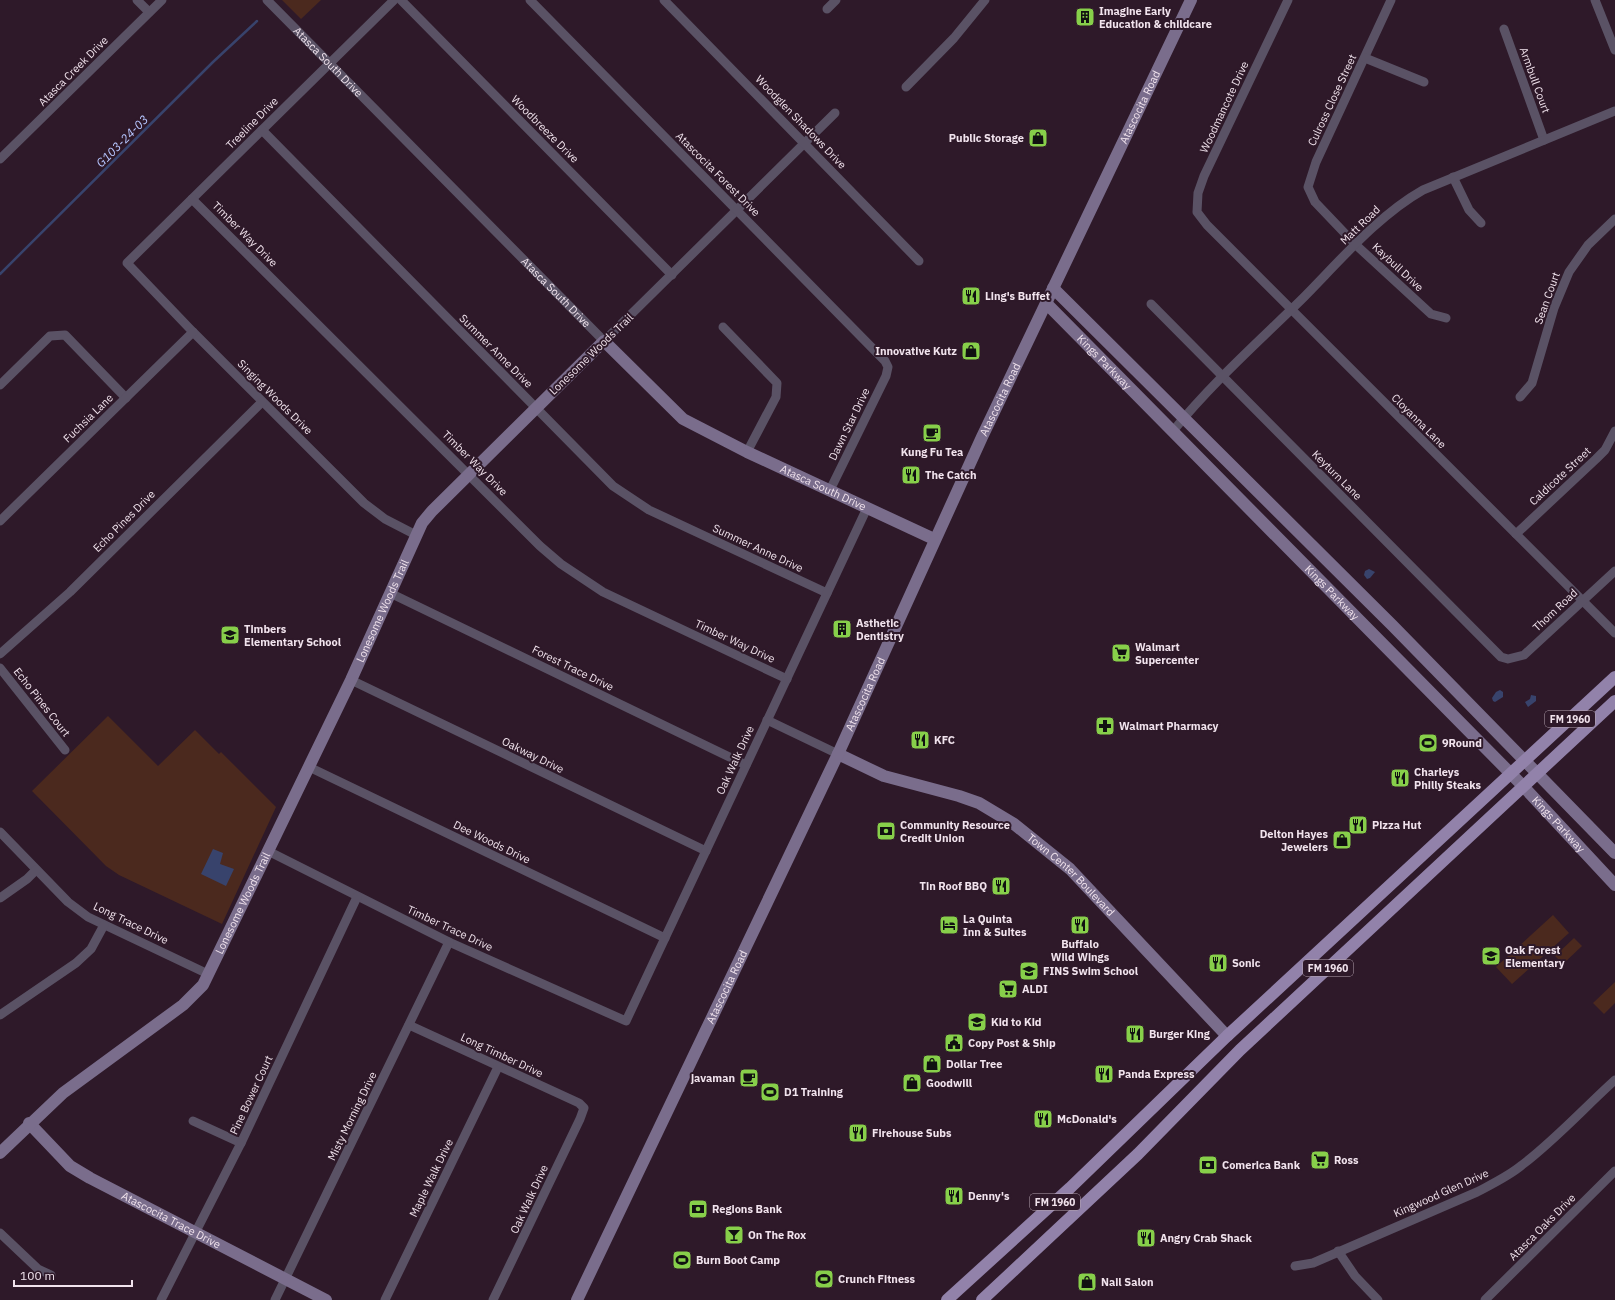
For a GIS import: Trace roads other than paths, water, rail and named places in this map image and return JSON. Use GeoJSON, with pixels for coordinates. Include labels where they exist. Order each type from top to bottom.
{"type":"FeatureCollection","features":[{"type":"Feature","properties":{"kind":"main road","name":"FM 1960"},"geometry":{"type":"LineString","coordinates":[[947,1300],[1070,1188],[1227,1036],[1615,677]]}},
{"type":"Feature","properties":{"kind":"main road","name":"FM 1960"},"geometry":{"type":"LineString","coordinates":[[982,1300],[1138,1154],[1240,1050],[1615,701]]}},
{"type":"Feature","properties":{"kind":"street"},"geometry":{"type":"LineString","coordinates":[[137,0],[149,12]]}},
{"type":"Feature","properties":{"kind":"street","name":"Atasca Creek Drive"},"geometry":{"type":"LineString","coordinates":[[0,160],[162,0]]}},
{"type":"Feature","properties":{"kind":"street","name":"Atasca South Drive"},"geometry":{"type":"LineString","coordinates":[[267,0],[683,419],[748,452],[934,539]]}},
{"type":"Feature","properties":{"kind":"street","name":"Treeline Drive"},"geometry":{"type":"LineString","coordinates":[[127,263],[394,0]]}},
{"type":"Feature","properties":{"kind":"street","name":"Woodbreeze Drive"},"geometry":{"type":"LineString","coordinates":[[401,0],[672,275]]}},
{"type":"Feature","properties":{"kind":"street","name":"Atascocita Forest Drive"},"geometry":{"type":"LineString","coordinates":[[530,0],[875,350],[888,367]]}},
{"type":"Feature","properties":{"kind":"street","name":"Woodglen Shadows Drive"},"geometry":{"type":"LineString","coordinates":[[664,0],[919,261]]}},
{"type":"Feature","properties":{"kind":"street"},"geometry":{"type":"LineString","coordinates":[[828,9],[836,0]]}},
{"type":"Feature","properties":{"kind":"street"},"geometry":{"type":"LineString","coordinates":[[906,87],[954,38],[985,0]]}},
{"type":"Feature","properties":{"kind":"street","name":"Atascocita Road"},"geometry":{"type":"LineString","coordinates":[[577,1300],[838,754],[934,539],[1191,0]]}},
{"type":"Feature","properties":{"kind":"street","name":"Woodmancote Drive"},"geometry":{"type":"LineString","coordinates":[[1207,225],[1197,212],[1198,193],[1204,176],[1288,0]]}},
{"type":"Feature","properties":{"kind":"street","name":"Culross Close Street"},"geometry":{"type":"LineString","coordinates":[[1322,209],[1312,198],[1308,187],[1311,176],[1391,0]]}},
{"type":"Feature","properties":{"kind":"street"},"geometry":{"type":"LineString","coordinates":[[1595,0],[1615,50]]}},
{"type":"Feature","properties":{"kind":"street","name":"Armbull Court"},"geometry":{"type":"LineString","coordinates":[[1504,29],[1544,140]]}},
{"type":"Feature","properties":{"kind":"street"},"geometry":{"type":"LineString","coordinates":[[1365,58],[1424,82]]}},
{"type":"Feature","properties":{"kind":"street","name":"Matt Road"},"geometry":{"type":"LineString","coordinates":[[1173,431],[1223,377],[1356,245],[1409,197],[1453,177],[1615,111]]}},
{"type":"Feature","properties":{"kind":"street","name":"Lonesome Woods Trail"},"geometry":{"type":"LineString","coordinates":[[0,1153],[29,1123],[63,1093],[183,1005],[203,985],[351,680],[416,536],[432,511],[835,113]]}},
{"type":"Feature","properties":{"kind":"street","name":"Summer Anne Drive"},"geometry":{"type":"LineString","coordinates":[[262,130],[613,486],[649,510],[827,593]]}},
{"type":"Feature","properties":{"kind":"street"},"geometry":{"type":"LineString","coordinates":[[1453,177],[1469,210],[1481,223]]}},
{"type":"Feature","properties":{"kind":"street","name":"Timber Way Drive"},"geometry":{"type":"LineString","coordinates":[[192,199],[540,546],[561,564],[588,583],[620,600],[787,679]]}},
{"type":"Feature","properties":{"kind":"street","name":"Kaybull Drive"},"geometry":{"type":"LineString","coordinates":[[1322,209],[1356,245],[1431,314],[1446,318]]}},
{"type":"Feature","properties":{"kind":"street","name":"Sean Court"},"geometry":{"type":"LineString","coordinates":[[1520,397],[1532,383],[1554,308],[1569,272],[1588,245],[1615,219]]}},
{"type":"Feature","properties":{"kind":"street","name":"Cloyanna Lane"},"geometry":{"type":"LineString","coordinates":[[1207,225],[1615,633]]}},
{"type":"Feature","properties":{"kind":"street","name":"Singing Woods Drive"},"geometry":{"type":"LineString","coordinates":[[127,263],[262,402],[371,510],[416,536]]}},
{"type":"Feature","properties":{"kind":"street","name":"Kings Parkway"},"geometry":{"type":"LineString","coordinates":[[1053,288],[1183,419],[1392,625],[1615,853]]}},
{"type":"Feature","properties":{"kind":"street","name":"Kings Parkway"},"geometry":{"type":"LineString","coordinates":[[1046,303],[1612,877]]}},
{"type":"Feature","properties":{"kind":"street","name":"Keyturn Lane"},"geometry":{"type":"LineString","coordinates":[[1152,304],[1501,657],[1508,659]]}},
{"type":"Feature","properties":{"kind":"street"},"geometry":{"type":"LineString","coordinates":[[723,327],[777,383],[776,397],[748,452]]}},
{"type":"Feature","properties":{"kind":"street","name":"Fuchsia Lane"},"geometry":{"type":"LineString","coordinates":[[0,521],[193,332]]}},
{"type":"Feature","properties":{"kind":"street"},"geometry":{"type":"LineString","coordinates":[[0,384],[50,336],[65,336],[126,398]]}},
{"type":"Feature","properties":{"kind":"street","name":"Dawn Star Drive"},"geometry":{"type":"LineString","coordinates":[[830,490],[886,376],[888,367]]}},
{"type":"Feature","properties":{"kind":"street","name":"Echo Pines Drive"},"geometry":{"type":"LineString","coordinates":[[0,654],[70,592],[262,402]]}},
{"type":"Feature","properties":{"kind":"street","name":"Caldicote Street"},"geometry":{"type":"LineString","coordinates":[[1516,534],[1605,450],[1615,431]]}},
{"type":"Feature","properties":{"kind":"street","name":"Oak Walk Drive"},"geometry":{"type":"LineString","coordinates":[[626,1021],[867,508]]}},
{"type":"Feature","properties":{"kind":"street","name":"Thom Road"},"geometry":{"type":"LineString","coordinates":[[1508,659],[1524,655],[1615,571]]}},
{"type":"Feature","properties":{"kind":"street","name":"Forest Trace Drive"},"geometry":{"type":"LineString","coordinates":[[390,593],[746,765]]}},
{"type":"Feature","properties":{"kind":"street","name":"Echo Pines Court"},"geometry":{"type":"LineString","coordinates":[[0,668],[65,750]]}},
{"type":"Feature","properties":{"kind":"street","name":"Oakway Drive"},"geometry":{"type":"LineString","coordinates":[[351,680],[706,851]]}},
{"type":"Feature","properties":{"kind":"street","name":"Town Center Boulevard"},"geometry":{"type":"LineString","coordinates":[[767,720],[884,776],[959,796],[979,803],[1014,824],[1070,869],[1227,1036]]}},
{"type":"Feature","properties":{"kind":"street","name":"Dee Woods Drive"},"geometry":{"type":"LineString","coordinates":[[309,767],[665,938]]}},
{"type":"Feature","properties":{"kind":"street","name":"Long Trace Drive"},"geometry":{"type":"LineString","coordinates":[[0,832],[68,902],[88,917],[208,974]]}},
{"type":"Feature","properties":{"kind":"street","name":"Timber Trace Drive"},"geometry":{"type":"LineString","coordinates":[[268,851],[449,942],[626,1021]]}},
{"type":"Feature","properties":{"kind":"street"},"geometry":{"type":"LineString","coordinates":[[0,898],[27,879],[36,870]]}},
{"type":"Feature","properties":{"kind":"street","name":"Pine Bower Court"},"geometry":{"type":"LineString","coordinates":[[161,1300],[241,1143],[357,897]]}},
{"type":"Feature","properties":{"kind":"street"},"geometry":{"type":"LineString","coordinates":[[0,1015],[76,963],[91,949],[104,925]]}},
{"type":"Feature","properties":{"kind":"street","name":"Misty Morning Drive"},"geometry":{"type":"LineString","coordinates":[[275,1300],[449,942]]}},
{"type":"Feature","properties":{"kind":"street","name":"Long Timber Drive"},"geometry":{"type":"LineString","coordinates":[[409,1025],[578,1103],[584,1108]]}},
{"type":"Feature","properties":{"kind":"street","name":"Maple Walk Drive"},"geometry":{"type":"LineString","coordinates":[[385,1300],[498,1067]]}},
{"type":"Feature","properties":{"kind":"street","name":"Kingwood Glen Drive"},"geometry":{"type":"LineString","coordinates":[[1295,1266],[1313,1263],[1477,1192],[1499,1180],[1521,1166],[1538,1152],[1615,1080]]}},
{"type":"Feature","properties":{"kind":"street","name":"Oak Walk Drive"},"geometry":{"type":"LineString","coordinates":[[493,1300],[570,1141],[584,1108]]}},
{"type":"Feature","properties":{"kind":"street"},"geometry":{"type":"LineString","coordinates":[[193,1121],[241,1143]]}},
{"type":"Feature","properties":{"kind":"street","name":"Atascocita Trace Drive"},"geometry":{"type":"LineString","coordinates":[[29,1123],[70,1166],[124,1196],[196,1231],[326,1300]]}},
{"type":"Feature","properties":{"kind":"street","name":"Atasca Oaks Drive"},"geometry":{"type":"LineString","coordinates":[[1485,1300],[1615,1171]]}},
{"type":"Feature","properties":{"kind":"street"},"geometry":{"type":"LineString","coordinates":[[0,1233],[38,1269],[51,1275]]}},
{"type":"Feature","properties":{"kind":"street"},"geometry":{"type":"LineString","coordinates":[[1338,1251],[1355,1276],[1378,1300]]}},
{"type":"Feature","properties":{"kind":"water"},"geometry":{"type":"Polygon","coordinates":[[[1369,569],[1375,572],[1370,578],[1367,579],[1364,575],[1365,571],[1369,569]]]}},
{"type":"Feature","properties":{"kind":"water"},"geometry":{"type":"Polygon","coordinates":[[[1500,690],[1503,692],[1503,697],[1495,702],[1493,701],[1492,698],[1496,692],[1500,690]]]}},
{"type":"Feature","properties":{"kind":"water"},"geometry":{"type":"Polygon","coordinates":[[[1531,695],[1536,696],[1536,701],[1528,707],[1525,702],[1530,699],[1531,695]]]}},
{"type":"Feature","properties":{"kind":"water"},"geometry":{"type":"Polygon","coordinates":[[[213,849],[223,853],[220,864],[234,869],[226,886],[201,874],[213,849]]]}},
{"type":"Feature","properties":{"kind":"waterway","name":"G103-24-03"},"geometry":{"type":"LineString","coordinates":[[0,274],[213,62],[257,21]]}},
{"type":"Feature","properties":{"kind":"place","name":"Imagine Early Education & childcare"},"geometry":{"type":"Point","coordinates":[1085,17]}},
{"type":"Feature","properties":{"kind":"place","name":"Public Storage"},"geometry":{"type":"Point","coordinates":[1038,138]}},
{"type":"Feature","properties":{"kind":"place","name":"Ling's Buffet"},"geometry":{"type":"Point","coordinates":[971,296]}},
{"type":"Feature","properties":{"kind":"place","name":"Innovative Kutz"},"geometry":{"type":"Point","coordinates":[971,351]}},
{"type":"Feature","properties":{"kind":"place","name":"Kung Fu Tea"},"geometry":{"type":"Point","coordinates":[932,433]}},
{"type":"Feature","properties":{"kind":"place","name":"The Catch"},"geometry":{"type":"Point","coordinates":[911,475]}},
{"type":"Feature","properties":{"kind":"place","name":"Asthetic Dentistry"},"geometry":{"type":"Point","coordinates":[842,629]}},
{"type":"Feature","properties":{"kind":"place","name":"Timbers Elementary School"},"geometry":{"type":"Point","coordinates":[230,635]}},
{"type":"Feature","properties":{"kind":"place","name":"Walmart Supercenter"},"geometry":{"type":"Point","coordinates":[1121,653]}},
{"type":"Feature","properties":{"kind":"place","name":"Walmart Pharmacy"},"geometry":{"type":"Point","coordinates":[1105,726]}},
{"type":"Feature","properties":{"kind":"place","name":"KFC"},"geometry":{"type":"Point","coordinates":[920,740]}},
{"type":"Feature","properties":{"kind":"place","name":"9Round"},"geometry":{"type":"Point","coordinates":[1428,743]}},
{"type":"Feature","properties":{"kind":"place","name":"Charleys Philly Steaks"},"geometry":{"type":"Point","coordinates":[1400,778]}},
{"type":"Feature","properties":{"kind":"place","name":"Pizza Hut"},"geometry":{"type":"Point","coordinates":[1358,825]}},
{"type":"Feature","properties":{"kind":"place","name":"Community Resource Credit Union"},"geometry":{"type":"Point","coordinates":[886,831]}},
{"type":"Feature","properties":{"kind":"place","name":"Delton Hayes Jewelers"},"geometry":{"type":"Point","coordinates":[1342,840]}},
{"type":"Feature","properties":{"kind":"place","name":"Tin Roof BBQ"},"geometry":{"type":"Point","coordinates":[1001,886]}},
{"type":"Feature","properties":{"kind":"place","name":"La Quinta Inn & Suites"},"geometry":{"type":"Point","coordinates":[949,925]}},
{"type":"Feature","properties":{"kind":"place","name":"Buffalo Wild Wings"},"geometry":{"type":"Point","coordinates":[1080,925]}},
{"type":"Feature","properties":{"kind":"place","name":"Oak Forest Elementary"},"geometry":{"type":"Point","coordinates":[1491,956]}},
{"type":"Feature","properties":{"kind":"place","name":"Sonic"},"geometry":{"type":"Point","coordinates":[1218,963]}},
{"type":"Feature","properties":{"kind":"place","name":"FINS Swim School"},"geometry":{"type":"Point","coordinates":[1029,971]}},
{"type":"Feature","properties":{"kind":"place","name":"ALDI"},"geometry":{"type":"Point","coordinates":[1008,989]}},
{"type":"Feature","properties":{"kind":"place","name":"Kid to Kid"},"geometry":{"type":"Point","coordinates":[977,1022]}},
{"type":"Feature","properties":{"kind":"place","name":"Burger King"},"geometry":{"type":"Point","coordinates":[1135,1034]}},
{"type":"Feature","properties":{"kind":"place","name":"Copy Post & Ship"},"geometry":{"type":"Point","coordinates":[954,1043]}},
{"type":"Feature","properties":{"kind":"place","name":"Dollar Tree"},"geometry":{"type":"Point","coordinates":[932,1064]}},
{"type":"Feature","properties":{"kind":"place","name":"Panda Express"},"geometry":{"type":"Point","coordinates":[1104,1074]}},
{"type":"Feature","properties":{"kind":"place","name":"javaman"},"geometry":{"type":"Point","coordinates":[749,1078]}},
{"type":"Feature","properties":{"kind":"place","name":"Goodwill"},"geometry":{"type":"Point","coordinates":[912,1083]}},
{"type":"Feature","properties":{"kind":"place","name":"D1 Training"},"geometry":{"type":"Point","coordinates":[770,1092]}},
{"type":"Feature","properties":{"kind":"place","name":"McDonald's"},"geometry":{"type":"Point","coordinates":[1043,1119]}},
{"type":"Feature","properties":{"kind":"place","name":"Firehouse Subs"},"geometry":{"type":"Point","coordinates":[858,1133]}},
{"type":"Feature","properties":{"kind":"place","name":"Ross"},"geometry":{"type":"Point","coordinates":[1320,1160]}},
{"type":"Feature","properties":{"kind":"place","name":"Comerica Bank"},"geometry":{"type":"Point","coordinates":[1208,1165]}},
{"type":"Feature","properties":{"kind":"place","name":"Denny's"},"geometry":{"type":"Point","coordinates":[954,1196]}},
{"type":"Feature","properties":{"kind":"place","name":"Regions Bank"},"geometry":{"type":"Point","coordinates":[698,1209]}},
{"type":"Feature","properties":{"kind":"place","name":"On The Rox"},"geometry":{"type":"Point","coordinates":[734,1235]}},
{"type":"Feature","properties":{"kind":"place","name":"Angry Crab Shack"},"geometry":{"type":"Point","coordinates":[1146,1238]}},
{"type":"Feature","properties":{"kind":"place","name":"Burn Boot Camp"},"geometry":{"type":"Point","coordinates":[682,1260]}},
{"type":"Feature","properties":{"kind":"place","name":"Crunch Fitness"},"geometry":{"type":"Point","coordinates":[824,1279]}},
{"type":"Feature","properties":{"kind":"place","name":"Nail Salon"},"geometry":{"type":"Point","coordinates":[1087,1282]}}]}
